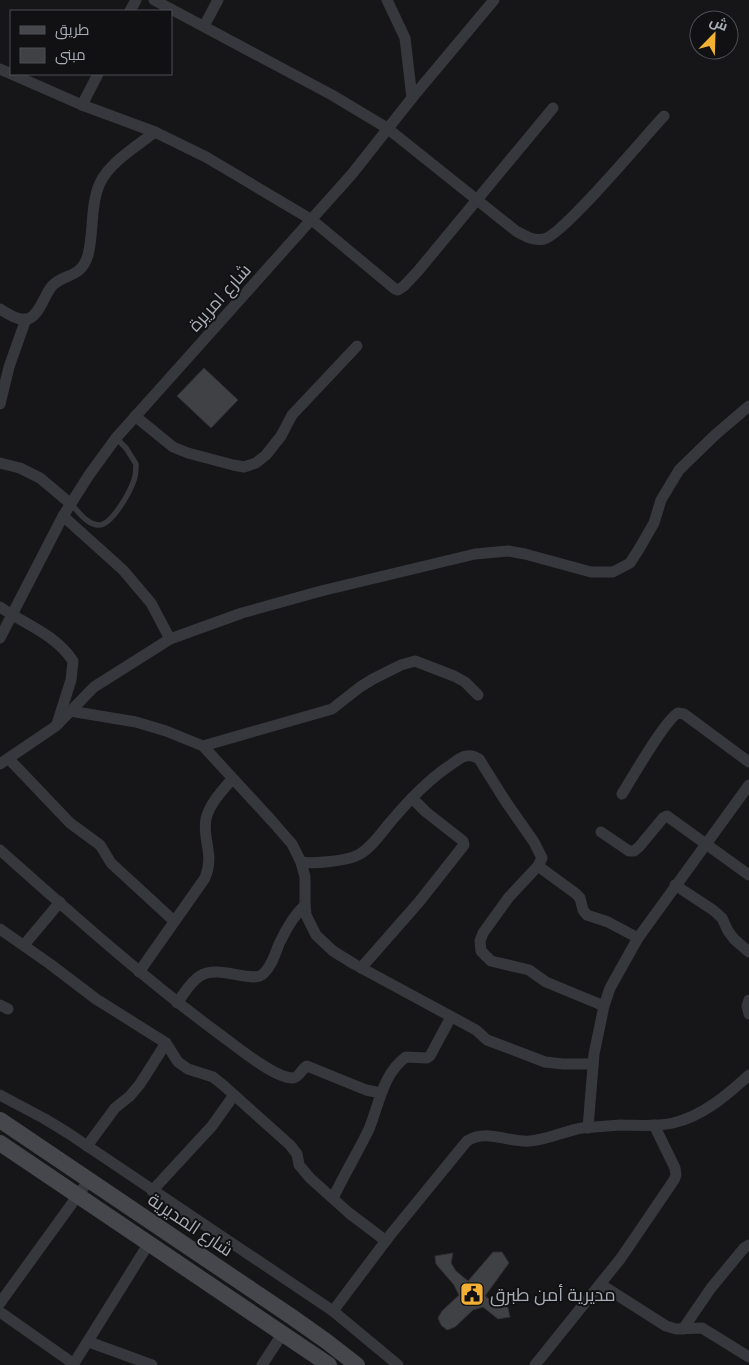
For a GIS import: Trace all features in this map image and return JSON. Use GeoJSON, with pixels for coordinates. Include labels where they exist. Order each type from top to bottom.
{"type":"FeatureCollection","features":[{"type":"Feature","properties":{"kind":"main road","name":"شارع المديرية"},"geometry":{"type":"LineString","coordinates":[[0,1120],[319,1336],[357,1365]]}},
{"type":"Feature","properties":{"kind":"main road"},"geometry":{"type":"LineString","coordinates":[[0,1143],[329,1365]]}},
{"type":"Feature","properties":{"kind":"street"},"geometry":{"type":"LineString","coordinates":[[154,0],[332,95],[387,128],[477,201],[516,231],[530,239],[545,239],[557,232],[664,116]]}},
{"type":"Feature","properties":{"kind":"street"},"geometry":{"type":"LineString","coordinates":[[204,26],[218,0]]}},
{"type":"Feature","properties":{"kind":"street"},"geometry":{"type":"LineString","coordinates":[[386,0],[405,38],[412,98]]}},
{"type":"Feature","properties":{"kind":"street","name":"شارع امريرة"},"geometry":{"type":"LineString","coordinates":[[0,638],[63,516],[116,438],[352,174],[387,128],[494,0]]}},
{"type":"Feature","properties":{"kind":"street"},"geometry":{"type":"LineString","coordinates":[[14,75],[82,105],[155,132],[206,156],[312,220],[398,290],[418,271],[553,108]]}},
{"type":"Feature","properties":{"kind":"street"},"geometry":{"type":"LineString","coordinates":[[82,105],[97,75]]}},
{"type":"Feature","properties":{"kind":"street"},"geometry":{"type":"LineString","coordinates":[[0,309],[15,318],[26,319],[34,316],[52,286],[76,273],[85,262],[88,254],[98,188],[106,173],[128,152],[155,132]]}},
{"type":"Feature","properties":{"kind":"street"},"geometry":{"type":"LineString","coordinates":[[0,404],[9,367],[26,319]]}},
{"type":"Feature","properties":{"kind":"street"},"geometry":{"type":"LineString","coordinates":[[135,416],[174,447],[188,453],[244,467],[256,463],[266,454],[282,436],[292,415],[357,346]]}},
{"type":"Feature","properties":{"kind":"street"},"geometry":{"type":"LineString","coordinates":[[174,921],[111,864],[100,845],[70,824],[4,762],[56,726],[94,687],[170,639],[259,608],[475,554],[508,551],[591,572],[613,572],[630,563],[654,523],[661,500],[679,470],[714,435],[749,406]]}},
{"type":"Feature","properties":{"kind":"street"},"geometry":{"type":"LineString","coordinates":[[0,463],[20,468],[40,478],[71,504]]}},
{"type":"Feature","properties":{"kind":"street"},"geometry":{"type":"LineString","coordinates":[[63,516],[123,570],[151,603],[170,639]]}},
{"type":"Feature","properties":{"kind":"street"},"geometry":{"type":"LineString","coordinates":[[0,608],[47,634],[65,650],[73,661],[71,680],[56,726]]}},
{"type":"Feature","properties":{"kind":"street"},"geometry":{"type":"LineString","coordinates":[[202,746],[332,709],[373,679],[415,660],[465,682],[478,695]]}},
{"type":"Feature","properties":{"kind":"street"},"geometry":{"type":"LineString","coordinates":[[70,712],[136,722],[166,731],[202,746],[285,836],[301,862],[305,877],[305,906],[309,922],[316,935],[332,951],[476,1030],[487,1040],[545,1062],[594,1064]]}},
{"type":"Feature","properties":{"kind":"street"},"geometry":{"type":"LineString","coordinates":[[622,794],[665,728],[678,713],[684,714],[749,762]]}},
{"type":"Feature","properties":{"kind":"street"},"geometry":{"type":"LineString","coordinates":[[301,862],[320,862],[359,855],[423,786],[460,759],[473,755],[479,759],[534,842],[542,858],[538,866],[509,897],[483,933],[480,941],[481,951],[491,961],[529,970],[546,982],[604,1006]]}},
{"type":"Feature","properties":{"kind":"street"},"geometry":{"type":"LineString","coordinates":[[139,972],[205,878],[210,866],[206,817],[212,805],[232,778]]}},
{"type":"Feature","properties":{"kind":"street"},"geometry":{"type":"LineString","coordinates":[[588,1128],[594,1054],[604,1006],[610,988],[638,938],[749,785]]}},
{"type":"Feature","properties":{"kind":"street"},"geometry":{"type":"LineString","coordinates":[[361,968],[464,846],[462,841],[412,798]]}},
{"type":"Feature","properties":{"kind":"street"},"geometry":{"type":"LineString","coordinates":[[601,832],[629,851],[634,851],[663,818],[667,816],[749,875]]}},
{"type":"Feature","properties":{"kind":"street"},"geometry":{"type":"LineString","coordinates":[[0,850],[139,972],[248,1056],[282,1076],[292,1078],[298,1076],[307,1066],[366,1090],[381,1093]]}},
{"type":"Feature","properties":{"kind":"street"},"geometry":{"type":"LineString","coordinates":[[538,866],[575,893],[580,898],[583,910],[587,915],[608,922],[638,938]]}},
{"type":"Feature","properties":{"kind":"street"},"geometry":{"type":"LineString","coordinates":[[675,885],[714,910],[722,918],[734,939],[749,952]]}},
{"type":"Feature","properties":{"kind":"street"},"geometry":{"type":"LineString","coordinates":[[24,945],[60,902]]}},
{"type":"Feature","properties":{"kind":"street"},"geometry":{"type":"LineString","coordinates":[[177,1003],[199,977],[207,973],[234,973],[252,977],[262,975],[272,961],[289,924],[305,906]]}},
{"type":"Feature","properties":{"kind":"street"},"geometry":{"type":"LineString","coordinates":[[0,929],[96,999],[166,1043],[178,1062],[188,1069],[212,1077],[290,1145],[297,1154],[299,1165],[310,1178],[349,1213],[386,1241]]}},
{"type":"Feature","properties":{"kind":"street"},"geometry":{"type":"LineString","coordinates":[[749,1000],[747,1006],[749,1014]]}},
{"type":"Feature","properties":{"kind":"street"},"geometry":{"type":"LineString","coordinates":[[332,1198],[369,1128],[381,1093],[393,1071],[406,1056],[427,1058],[430,1056],[451,1016]]}},
{"type":"Feature","properties":{"kind":"street"},"geometry":{"type":"LineString","coordinates":[[87,1146],[115,1108],[130,1096],[140,1084],[166,1043]]}},
{"type":"Feature","properties":{"kind":"street"},"geometry":{"type":"LineString","coordinates":[[333,1311],[467,1140],[482,1135],[531,1141],[566,1131],[588,1128],[619,1125],[671,1124],[686,1120],[702,1112],[735,1088],[749,1075]]}},
{"type":"Feature","properties":{"kind":"street"},"geometry":{"type":"LineString","coordinates":[[0,1094],[46,1119],[333,1311],[398,1365]]}},
{"type":"Feature","properties":{"kind":"street"},"geometry":{"type":"LineString","coordinates":[[152,1191],[212,1126],[234,1096]]}},
{"type":"Feature","properties":{"kind":"street"},"geometry":{"type":"LineString","coordinates":[[535,1365],[621,1258],[676,1177],[675,1168],[654,1125]]}},
{"type":"Feature","properties":{"kind":"street"},"geometry":{"type":"LineString","coordinates":[[0,1303],[89,1180]]}},
{"type":"Feature","properties":{"kind":"street"},"geometry":{"type":"LineString","coordinates":[[0,1312],[74,1364],[149,1243]]}},
{"type":"Feature","properties":{"kind":"street"},"geometry":{"type":"LineString","coordinates":[[683,1329],[711,1288],[744,1248],[749,1245]]}},
{"type":"Feature","properties":{"kind":"street"},"geometry":{"type":"LineString","coordinates":[[600,1284],[670,1328],[702,1328],[749,1357]]}},
{"type":"Feature","properties":{"kind":"street"},"geometry":{"type":"LineString","coordinates":[[262,1365],[283,1333]]}},
{"type":"Feature","properties":{"kind":"street"},"geometry":{"type":"LineString","coordinates":[[89,1342],[152,1365]]}},
{"type":"Feature","properties":{"kind":"lane"},"geometry":{"type":"LineString","coordinates":[[71,504],[91,523],[99,525],[106,523],[119,509],[134,480],[136,464],[126,448],[116,438]]}},
{"type":"Feature","properties":{"kind":"building"},"geometry":{"type":"Polygon","coordinates":[[[204,368],[238,400],[211,428],[177,396],[204,368]]]}},
{"type":"Feature","properties":{"kind":"building","name":"مديرية أمن طبرق"},"geometry":{"type":"Polygon","coordinates":[[[493,1252],[502,1252],[509,1263],[485,1296],[497,1305],[507,1304],[510,1317],[498,1319],[483,1307],[473,1310],[455,1327],[447,1330],[441,1325],[438,1318],[442,1311],[459,1295],[454,1285],[436,1264],[435,1256],[453,1253],[451,1263],[456,1271],[468,1281],[493,1252]]]}},
{"type":"Feature","properties":{"kind":"place","name":"مديرية أمن طبرق"},"geometry":{"type":"Point","coordinates":[472,1294]}}]}
